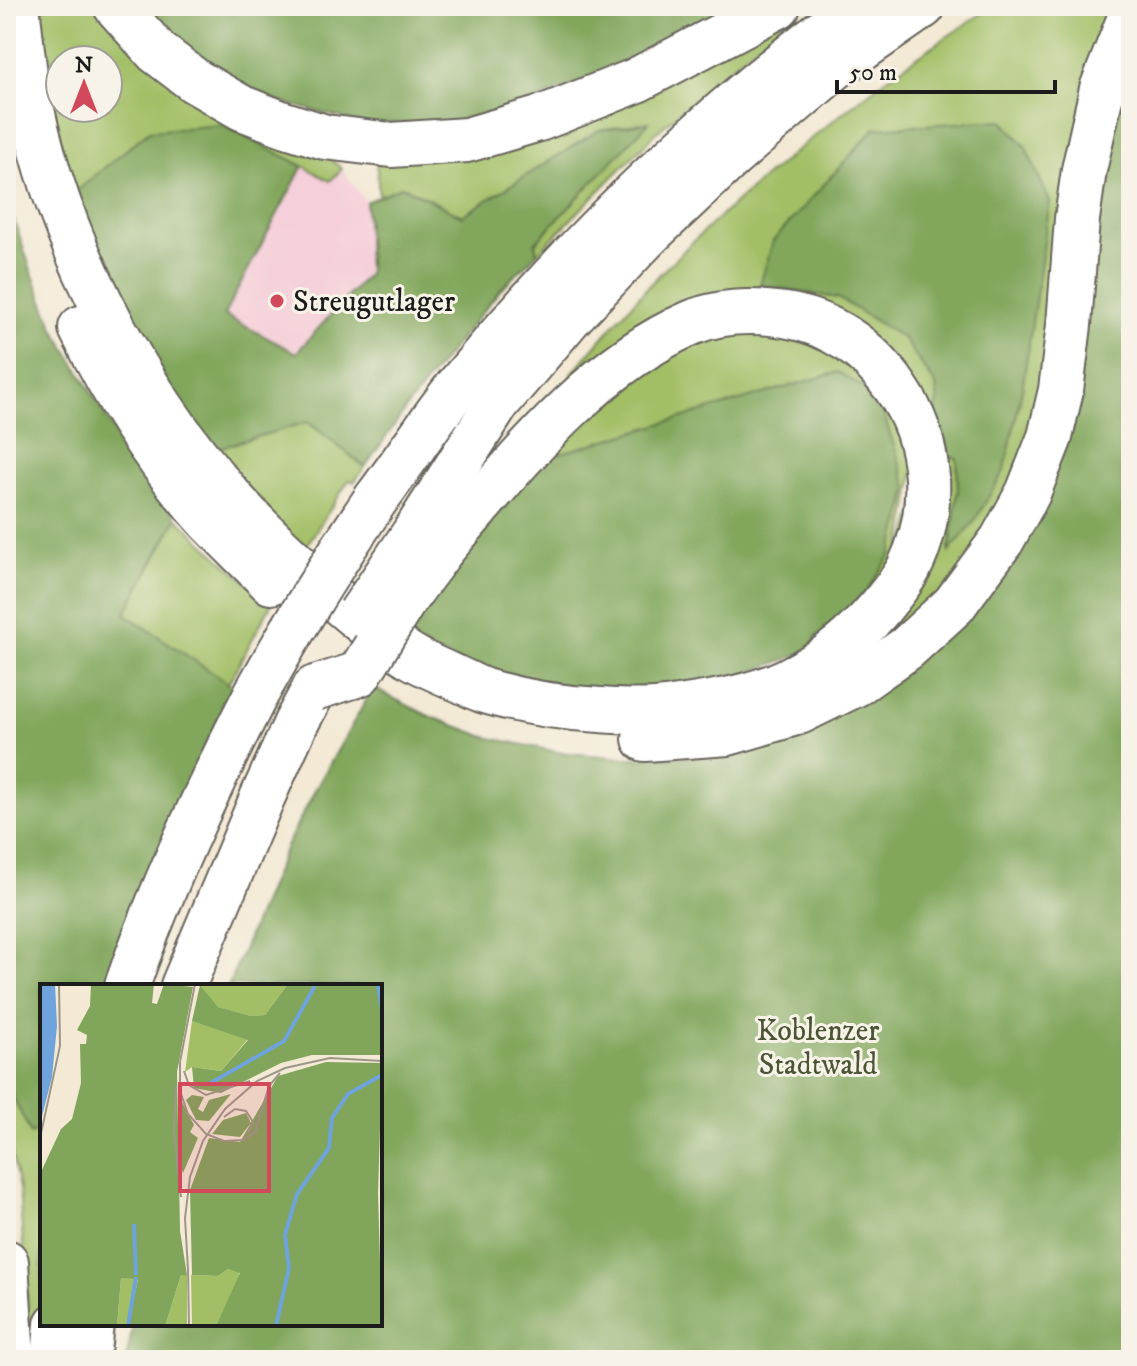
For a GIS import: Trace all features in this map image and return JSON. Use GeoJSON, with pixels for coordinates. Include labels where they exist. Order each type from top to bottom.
{"type":"FeatureCollection","features":[{"type":"Feature","properties":{"kind":"highway"},"geometry":{"type":"LineString","coordinates":[[17,6],[26,80],[50,177],[85,271],[129,357],[186,442],[234,501],[289,557],[350,611],[412,657],[484,690],[562,708],[648,713],[724,701],[784,682],[836,652],[875,614],[907,572],[924,530],[929,484],[922,440],[908,405],[888,376],[864,350],[825,326],[802,318],[756,311],[726,313],[697,320],[649,343],[589,390],[373,593],[306,706],[263,796],[184,984]]}},
{"type":"Feature","properties":{"kind":"highway"},"geometry":{"type":"LineString","coordinates":[[116,6],[157,52],[195,81],[242,108],[325,137],[391,145],[467,140],[539,119],[635,81],[778,6]]}},
{"type":"Feature","properties":{"kind":"highway"},"geometry":{"type":"LineString","coordinates":[[128,984],[177,856],[215,773],[292,629],[335,558],[466,377],[535,296],[618,208],[706,125],[799,48],[856,6]]}},
{"type":"Feature","properties":{"kind":"highway"},"geometry":{"type":"LineString","coordinates":[[430,538],[498,402],[571,316],[647,236],[732,156],[834,68],[923,6]]}},
{"type":"Feature","properties":{"kind":"highway"},"geometry":{"type":"LineString","coordinates":[[6,108],[23,183],[57,280],[103,373],[170,472],[209,520],[271,582],[345,644],[402,680],[478,715],[559,731],[650,740],[728,733],[799,712],[856,684],[907,648],[954,605],[1002,540],[1028,493],[1050,437],[1061,390],[1084,170],[1102,89],[1131,15]]}},
{"type":"Feature","properties":{"kind":"highway"},"geometry":{"type":"LineString","coordinates":[[6,1262],[12,1360]]}},
{"type":"Feature","properties":{"kind":"highway"},"geometry":{"type":"LineString","coordinates":[[54,1360],[57,1326]]}},
{"type":"Feature","properties":{"kind":"highway"},"geometry":{"type":"LineString","coordinates":[[87,1360],[91,1326]]}},
{"type":"Feature","properties":{"kind":"shaded area"},"geometry":{"type":"Polygon","coordinates":[[[303,166],[330,181],[342,169],[366,202],[368,274],[296,353],[224,315],[303,166]]]}},
{"type":"Feature","properties":{"kind":"green space"},"geometry":{"type":"Polygon","coordinates":[[[26,6],[101,6],[322,151],[342,169],[330,181],[303,166],[68,198],[52,124],[124,124],[124,44],[44,44],[44,88],[26,6]]]}},
{"type":"Feature","properties":{"kind":"green space"},"geometry":{"type":"Polygon","coordinates":[[[143,6],[739,6],[674,43],[522,106],[441,124],[361,123],[266,98],[178,42],[143,6]]]}},
{"type":"Feature","properties":{"kind":"green space"},"geometry":{"type":"Polygon","coordinates":[[[993,6],[1126,6],[1049,393],[976,562],[842,683],[878,631],[935,443],[957,458],[958,491],[949,550],[1050,202],[1025,146],[1001,120],[760,285],[838,298],[903,338],[936,385],[938,402],[930,428],[807,307],[572,381],[571,375],[660,274],[747,192],[891,75],[993,6]]]}},
{"type":"Feature","properties":{"kind":"green space"},"geometry":{"type":"Polygon","coordinates":[[[794,16],[658,131],[537,254],[535,243],[647,123],[599,130],[462,216],[403,186],[379,196],[376,158],[794,16]]]}},
{"type":"Feature","properties":{"kind":"green space","name":"Koblenzer Stadtwald"},"geometry":{"type":"Polygon","coordinates":[[[1131,49],[1131,1360],[126,1360],[133,1326],[382,1326],[382,984],[229,984],[285,849],[373,688],[429,716],[486,737],[558,752],[624,758],[683,757],[726,750],[1002,565],[1131,49]]]}},
{"type":"Feature","properties":{"kind":"green space"},"geometry":{"type":"Polygon","coordinates":[[[1002,120],[1025,146],[1050,202],[1022,390],[1005,469],[974,522],[949,552],[958,491],[957,458],[948,457],[935,443],[930,428],[938,402],[936,385],[903,338],[838,298],[760,285],[773,241],[875,128],[1002,120]]]}},
{"type":"Feature","properties":{"kind":"green space"},"geometry":{"type":"Polygon","coordinates":[[[649,122],[535,243],[537,254],[501,289],[453,348],[365,467],[308,422],[204,452],[68,198],[149,131],[222,125],[303,166],[224,315],[296,353],[368,274],[366,202],[402,186],[462,216],[599,130],[649,122]]]}},
{"type":"Feature","properties":{"kind":"green space"},"geometry":{"type":"Polygon","coordinates":[[[6,197],[54,328],[128,454],[177,518],[125,614],[234,687],[184,792],[113,984],[40,984],[40,1129],[31,1134],[10,1091],[6,1089],[6,197]]]}},
{"type":"Feature","properties":{"kind":"green space"},"geometry":{"type":"Polygon","coordinates":[[[786,326],[882,385],[915,466],[900,555],[828,645],[815,637],[891,555],[908,489],[500,496],[673,342],[786,326]]]}},
{"type":"Feature","properties":{"kind":"green space"},"geometry":{"type":"Polygon","coordinates":[[[838,372],[878,397],[908,489],[891,555],[867,591],[826,631],[815,637],[828,645],[677,697],[509,685],[405,638],[447,573],[544,458],[838,372]]]}},
{"type":"Feature","properties":{"kind":"green space"},"geometry":{"type":"Polygon","coordinates":[[[308,422],[365,467],[354,482],[349,480],[301,554],[204,452],[308,422]]]}},
{"type":"Feature","properties":{"kind":"green space"},"geometry":{"type":"Polygon","coordinates":[[[177,518],[272,603],[228,684],[125,614],[177,518]]]}},
{"type":"Feature","properties":{"kind":"green space"},"geometry":{"type":"Polygon","coordinates":[[[6,1089],[10,1090],[31,1133],[40,1129],[40,1314],[34,1352],[29,1351],[19,1189],[6,1126],[6,1089]]]}},
{"type":"Feature","properties":{"kind":"place","name":"Streugutlager"},"geometry":{"type":"Point","coordinates":[277,301]}}]}
